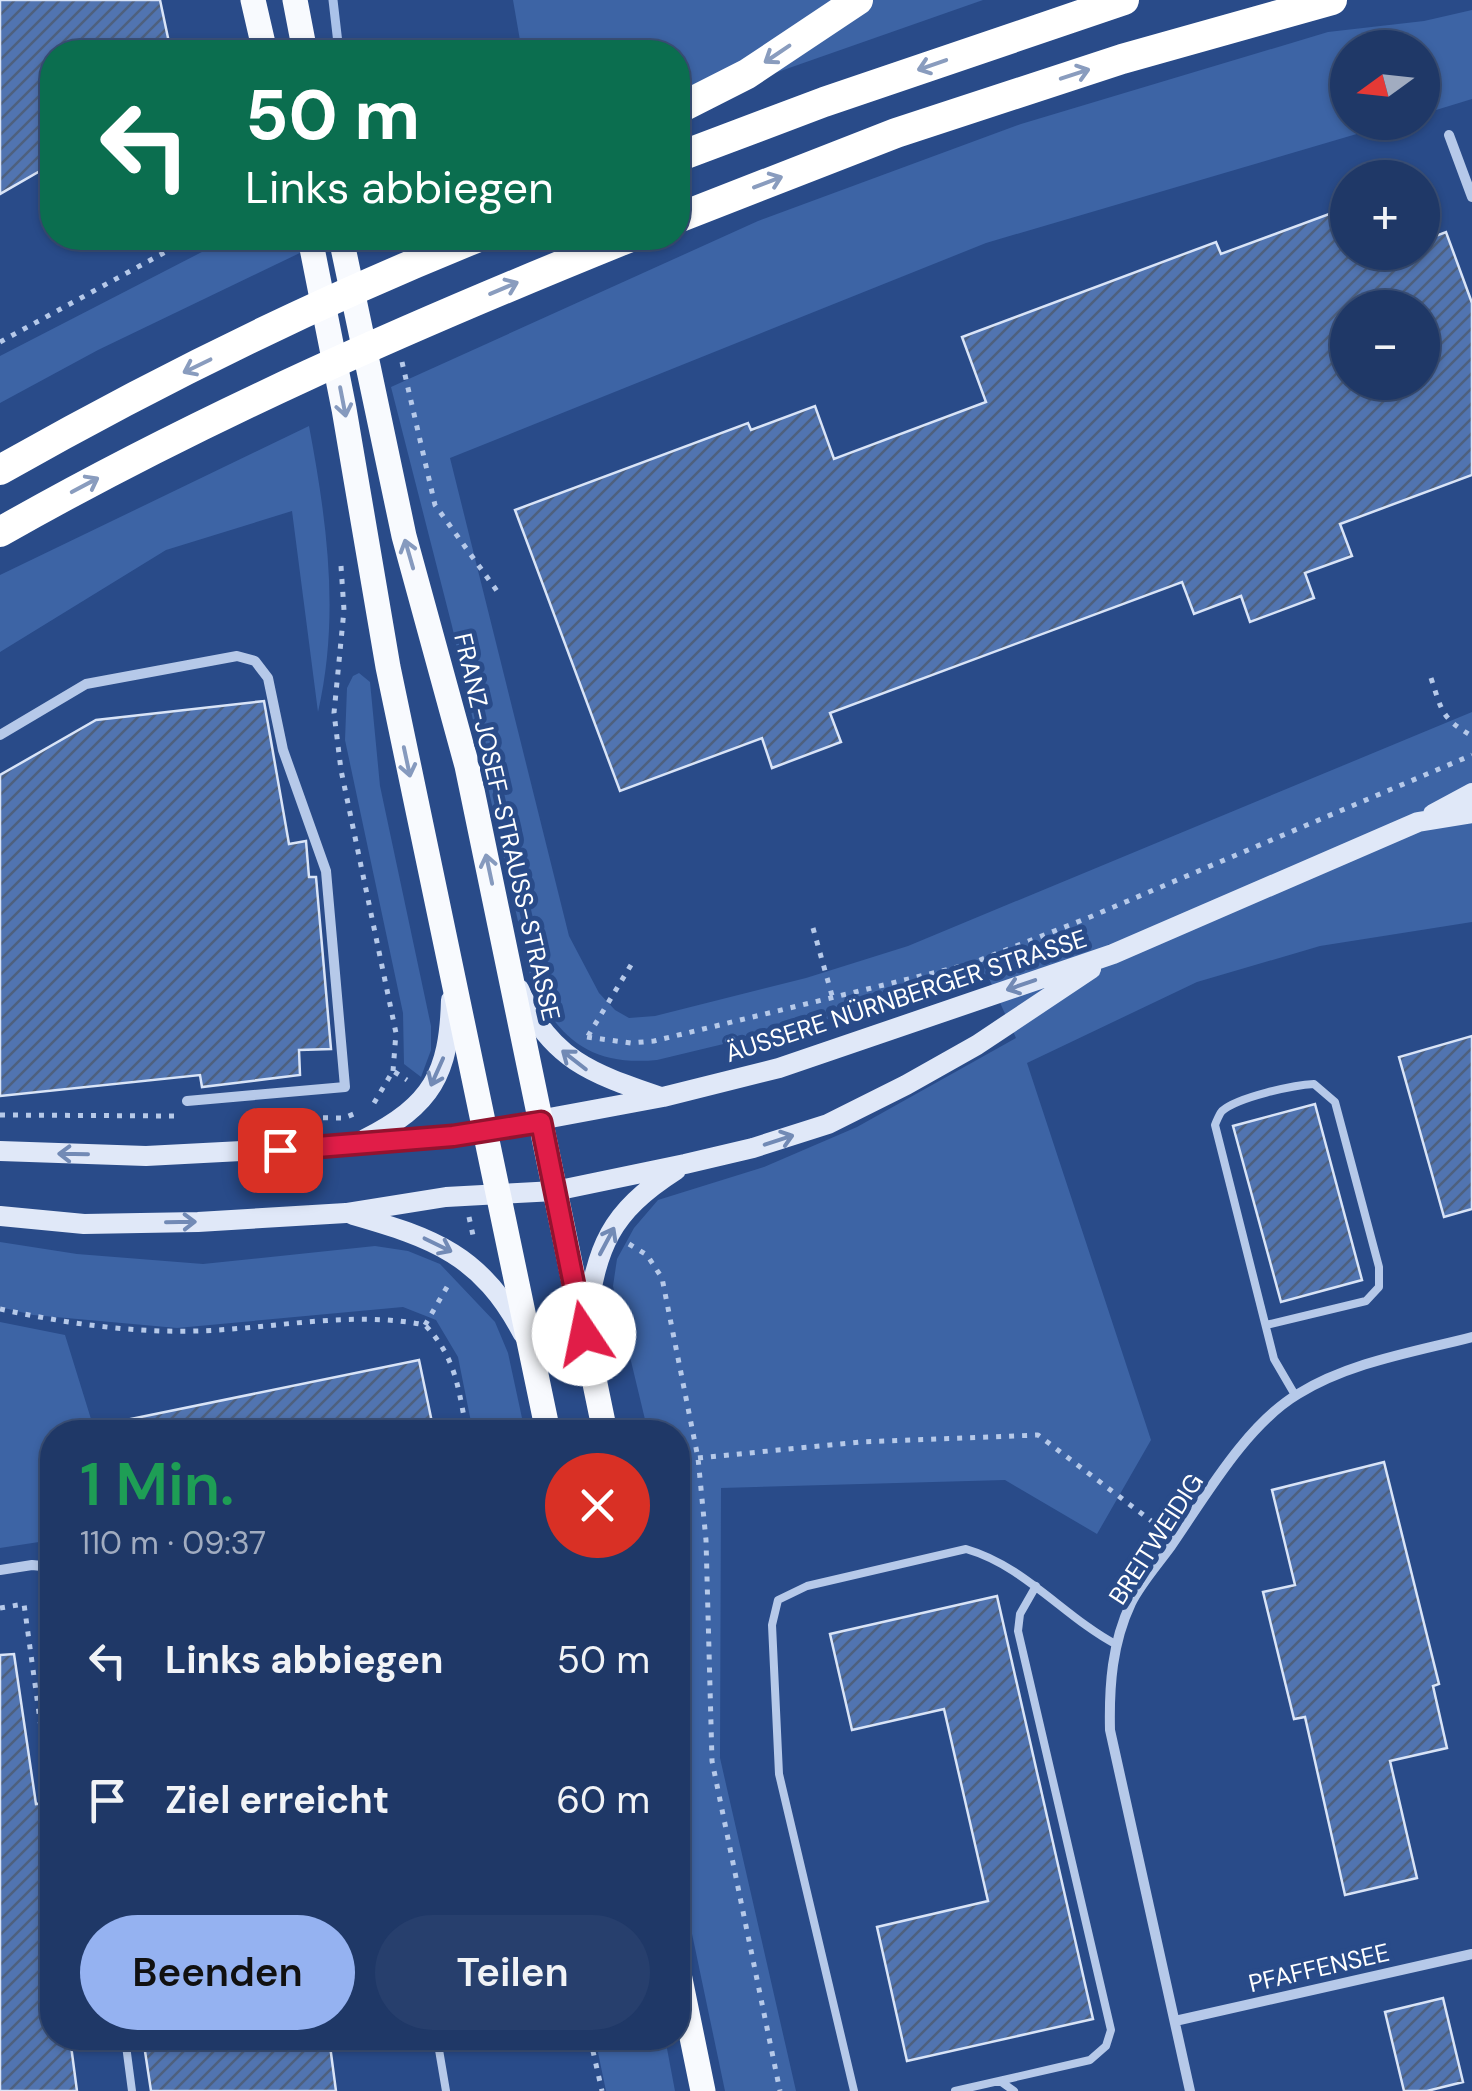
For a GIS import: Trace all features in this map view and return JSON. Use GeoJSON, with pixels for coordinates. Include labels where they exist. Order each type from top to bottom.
{"type":"FeatureCollection","features":[{"type":"Feature","properties":{"kind":"highway"},"geometry":{"type":"LineString","coordinates":[[690,104],[748,74],[858,0]]}},
{"type":"Feature","properties":{"kind":"highway"},"geometry":{"type":"LineString","coordinates":[[690,152],[824,102],[1124,0]]}},
{"type":"Feature","properties":{"kind":"highway"},"geometry":{"type":"LineString","coordinates":[[690,213],[934,121],[1122,58],[1332,0]]}},
{"type":"Feature","properties":{"kind":"highway"},"geometry":{"type":"LineString","coordinates":[[0,470],[284,323],[405,250]]}},
{"type":"Feature","properties":{"kind":"highway"},"geometry":{"type":"LineString","coordinates":[[388,263],[434,250]]}},
{"type":"Feature","properties":{"kind":"highway"},"geometry":{"type":"LineString","coordinates":[[0,532],[188,431],[299,378],[407,339],[602,250]]}},
{"type":"Feature","properties":{"kind":"main road"},"geometry":{"type":"LineString","coordinates":[[253,0],[262,40]]}},
{"type":"Feature","properties":{"kind":"main road"},"geometry":{"type":"LineString","coordinates":[[295,0],[303,40]]}},
{"type":"Feature","properties":{"kind":"main road"},"geometry":{"type":"LineString","coordinates":[[312,250],[388,667],[545,1420]]}},
{"type":"Feature","properties":{"kind":"main road","name":"FRANZ-JOSEF-STRAUSS-STRASSE"},"geometry":{"type":"LineString","coordinates":[[343,250],[404,536],[467,766],[602,1420]]}},
{"type":"Feature","properties":{"kind":"main road"},"geometry":{"type":"LineString","coordinates":[[1418,822],[1472,793]]}},
{"type":"Feature","properties":{"kind":"main road","name":"ÄUSSERE NÜRNBERGER STRASSE"},"geometry":{"type":"LineString","coordinates":[[0,1151],[146,1156],[355,1145],[484,1131],[663,1098],[779,1068],[1113,954],[1418,822],[1472,813]]}},
{"type":"Feature","properties":{"kind":"main road","name":"ÄUSSERE NÜRNBERGER STRASSE"},"geometry":{"type":"LineString","coordinates":[[0,1216],[84,1224],[346,1213],[446,1196],[555,1191],[753,1148],[828,1124],[906,1085],[977,1045],[1113,954]]}},
{"type":"Feature","properties":{"kind":"main road"},"geometry":{"type":"LineString","coordinates":[[509,965],[540,1027],[571,1060],[608,1080],[663,1098]]}},
{"type":"Feature","properties":{"kind":"main road"},"geometry":{"type":"LineString","coordinates":[[355,1145],[397,1123],[438,1077],[450,1040],[451,977]]}},
{"type":"Feature","properties":{"kind":"main road"},"geometry":{"type":"LineString","coordinates":[[584,1334],[602,1244],[640,1193],[684,1164]]}},
{"type":"Feature","properties":{"kind":"main road"},"geometry":{"type":"LineString","coordinates":[[346,1213],[406,1230],[446,1247],[494,1288],[530,1348]]}},
{"type":"Feature","properties":{"kind":"main road"},"geometry":{"type":"LineString","coordinates":[[690,2027],[703,2091]]}},
{"type":"Feature","properties":{"kind":"street"},"geometry":{"type":"LineString","coordinates":[[1449,135],[1472,198]]}},
{"type":"Feature","properties":{"kind":"street"},"geometry":{"type":"LineString","coordinates":[[0,735],[86,684],[236,656],[255,661],[268,678],[283,750],[326,870],[345,1087],[187,1101]]}},
{"type":"Feature","properties":{"kind":"street","name":"BREITWEIDIG"},"geometry":{"type":"LineString","coordinates":[[1190,2091],[1110,1730],[1109,1684],[1132,1602],[1262,1422],[1295,1395],[1338,1373],[1472,1337]]}},
{"type":"Feature","properties":{"kind":"street"},"geometry":{"type":"LineString","coordinates":[[0,1570],[40,1566]]}},
{"type":"Feature","properties":{"kind":"street","name":"PFAFFENSEE"},"geometry":{"type":"LineString","coordinates":[[1176,2021],[1472,1954]]}},
{"type":"Feature","properties":{"kind":"lane"},"geometry":{"type":"LineString","coordinates":[[1266,1325],[1366,1300],[1379,1287],[1379,1267],[1334,1102],[1314,1084],[1298,1085],[1237,1104],[1221,1112],[1215,1125],[1266,1325],[1279,1370],[1295,1395]]}},
{"type":"Feature","properties":{"kind":"lane"},"geometry":{"type":"LineString","coordinates":[[854,2091],[780,1774],[772,1625],[778,1600],[808,1586],[966,1549],[984,1554],[1036,1586],[1088,1630],[1117,1645]]}},
{"type":"Feature","properties":{"kind":"lane"},"geometry":{"type":"LineString","coordinates":[[955,2091],[1090,2060],[1106,2046],[1110,2030],[1018,1630],[1020,1614],[1036,1586]]}},
{"type":"Feature","properties":{"kind":"lane"},"geometry":{"type":"LineString","coordinates":[[127,2050],[132,2091]]}},
{"type":"Feature","properties":{"kind":"lane"},"geometry":{"type":"LineString","coordinates":[[439,2050],[446,2091]]}},
{"type":"Feature","properties":{"kind":"lane"},"geometry":{"type":"LineString","coordinates":[[1000,2081],[1014,2091]]}},
{"type":"Feature","properties":{"kind":"path"},"geometry":{"type":"LineString","coordinates":[[0,342],[170,250]]}},
{"type":"Feature","properties":{"kind":"path"},"geometry":{"type":"LineString","coordinates":[[380,250],[388,263]]}},
{"type":"Feature","properties":{"kind":"path"},"geometry":{"type":"LineString","coordinates":[[407,339],[435,505],[496,591]]}},
{"type":"Feature","properties":{"kind":"path"},"geometry":{"type":"LineString","coordinates":[[340,557],[344,610],[334,713],[341,770],[396,1034],[393,1071]]}},
{"type":"Feature","properties":{"kind":"path"},"geometry":{"type":"LineString","coordinates":[[1431,678],[1450,724],[1472,736]]}},
{"type":"Feature","properties":{"kind":"path"},"geometry":{"type":"LineString","coordinates":[[588,1036],[630,1044],[654,1042],[970,964],[1472,756]]}},
{"type":"Feature","properties":{"kind":"path"},"geometry":{"type":"LineString","coordinates":[[813,928],[833,999]]}},
{"type":"Feature","properties":{"kind":"path"},"geometry":{"type":"LineString","coordinates":[[571,1060],[631,965]]}},
{"type":"Feature","properties":{"kind":"path"},"geometry":{"type":"LineString","coordinates":[[647,1255],[662,1278],[698,1458],[706,1540],[712,1761],[780,2091]]}},
{"type":"Feature","properties":{"kind":"path"},"geometry":{"type":"LineString","coordinates":[[0,1308],[88,1326],[194,1331],[371,1320],[425,1325],[444,1345],[454,1367],[464,1420]]}},
{"type":"Feature","properties":{"kind":"path"},"geometry":{"type":"LineString","coordinates":[[698,1458],[860,1442],[1038,1435],[1176,1539]]}},
{"type":"Feature","properties":{"kind":"path"},"geometry":{"type":"LineString","coordinates":[[0,1608],[24,1604],[40,1720]]}},
{"type":"Feature","properties":{"kind":"path"},"geometry":{"type":"LineString","coordinates":[[593,2050],[602,2091]]}},
{"type":"Feature","properties":{"kind":"shaded area"},"geometry":{"type":"Polygon","coordinates":[[[513,0],[983,0],[690,103],[690,40],[520,40],[513,0]]]}},
{"type":"Feature","properties":{"kind":"shaded area"},"geometry":{"type":"Polygon","coordinates":[[[1472,10],[1472,99],[1440,109],[1440,30],[1345,30],[1424,21],[1472,10]]]}},
{"type":"Feature","properties":{"kind":"shaded area"},"geometry":{"type":"Polygon","coordinates":[[[1328,32],[1330,140],[1336,140],[986,243],[450,458],[569,936],[599,993],[629,1018],[655,1016],[806,978],[908,946],[1472,712],[1472,922],[1320,946],[1197,982],[1027,1063],[1151,1440],[1097,1534],[1005,1480],[721,1488],[720,1758],[796,2091],[725,2091],[690,1924],[690,1420],[645,1420],[613,1286],[617,1259],[634,1228],[658,1200],[764,1167],[857,1127],[1016,1038],[987,974],[853,1013],[657,1060],[614,1059],[580,1045],[566,1034],[532,984],[452,626],[391,387],[758,221],[1021,124],[1328,32]]]}},
{"type":"Feature","properties":{"kind":"shaded area"},"geometry":{"type":"Polygon","coordinates":[[[206,250],[306,250],[98,350],[0,403],[0,356],[206,250]]]}},
{"type":"Feature","properties":{"kind":"shaded area"},"geometry":{"type":"Polygon","coordinates":[[[309,426],[326,533],[330,605],[318,712],[292,511],[166,550],[0,652],[0,575],[309,426]]]}},
{"type":"Feature","properties":{"kind":"shaded area"},"geometry":{"type":"Polygon","coordinates":[[[359,673],[370,682],[380,786],[431,1026],[431,1050],[421,1077],[404,1064],[403,1013],[345,740],[347,688],[359,673]]]}},
{"type":"Feature","properties":{"kind":"shaded area"},"geometry":{"type":"Polygon","coordinates":[[[0,1242],[77,1254],[203,1264],[375,1246],[408,1251],[440,1264],[495,1322],[508,1353],[522,1420],[471,1420],[458,1357],[436,1320],[403,1307],[177,1328],[33,1315],[0,1307],[0,1242]]]}},
{"type":"Feature","properties":{"kind":"shaded area"},"geometry":{"type":"Polygon","coordinates":[[[0,1322],[65,1335],[91,1420],[40,1420],[40,1542],[0,1548],[0,1322]]]}},
{"type":"Feature","properties":{"kind":"shaded area"},"geometry":{"type":"Polygon","coordinates":[[[597,2050],[667,2050],[675,2091],[606,2091],[597,2050]]]}},
{"type":"Feature","properties":{"kind":"building"},"geometry":{"type":"Polygon","coordinates":[[[0,0],[160,0],[168,40],[40,40],[40,171],[0,194],[0,0]]]}},
{"type":"Feature","properties":{"kind":"building"},"geometry":{"type":"Polygon","coordinates":[[[1330,214],[1330,270],[1440,270],[1440,234],[1446,232],[1472,303],[1472,475],[1340,524],[1352,556],[1305,573],[1314,598],[1250,622],[1241,596],[1194,614],[1182,582],[830,713],[841,742],[772,768],[762,738],[620,791],[515,510],[748,423],[751,430],[815,406],[834,459],[986,402],[962,337],[1216,242],[1221,254],[1330,214]]]}},
{"type":"Feature","properties":{"kind":"building"},"geometry":{"type":"Polygon","coordinates":[[[264,701],[289,844],[306,841],[309,877],[316,877],[331,1049],[299,1050],[300,1075],[202,1087],[200,1075],[0,1096],[0,775],[96,720],[264,701]]]}},
{"type":"Feature","properties":{"kind":"building"},"geometry":{"type":"Polygon","coordinates":[[[1472,1036],[1472,1209],[1444,1217],[1399,1057],[1472,1036]]]}},
{"type":"Feature","properties":{"kind":"building"},"geometry":{"type":"Polygon","coordinates":[[[1315,1104],[1362,1280],[1281,1302],[1233,1126],[1315,1104]]]}},
{"type":"Feature","properties":{"kind":"building"},"geometry":{"type":"Polygon","coordinates":[[[419,1360],[432,1420],[126,1420],[419,1360]]]}},
{"type":"Feature","properties":{"kind":"building"},"geometry":{"type":"Polygon","coordinates":[[[1384,1462],[1439,1684],[1433,1686],[1447,1748],[1390,1761],[1417,1878],[1345,1895],[1305,1717],[1294,1719],[1263,1592],[1295,1585],[1272,1490],[1384,1462]]]}},
{"type":"Feature","properties":{"kind":"building"},"geometry":{"type":"Polygon","coordinates":[[[997,1596],[1093,2019],[907,2061],[877,1927],[988,1901],[944,1709],[852,1730],[830,1634],[997,1596]]]}},
{"type":"Feature","properties":{"kind":"building"},"geometry":{"type":"Polygon","coordinates":[[[14,1654],[36,1804],[40,1804],[40,2050],[72,2050],[77,2091],[0,2091],[0,1655],[14,1654]]]}},
{"type":"Feature","properties":{"kind":"building"},"geometry":{"type":"Polygon","coordinates":[[[1443,1998],[1463,2082],[1427,2091],[1404,2091],[1385,2012],[1443,1998]]]}},
{"type":"Feature","properties":{"kind":"building"},"geometry":{"type":"Polygon","coordinates":[[[145,2050],[331,2050],[336,2091],[151,2091],[145,2050]]]}},
{"type":"Feature","properties":{"kind":"waterway"},"geometry":{"type":"LineString","coordinates":[[333,0],[338,40]]}},
{"type":"Feature","properties":{"kind":"route"},"geometry":{"type":"LineString","coordinates":[[280,1150],[453,1136],[541,1122],[584,1334]]}}]}
